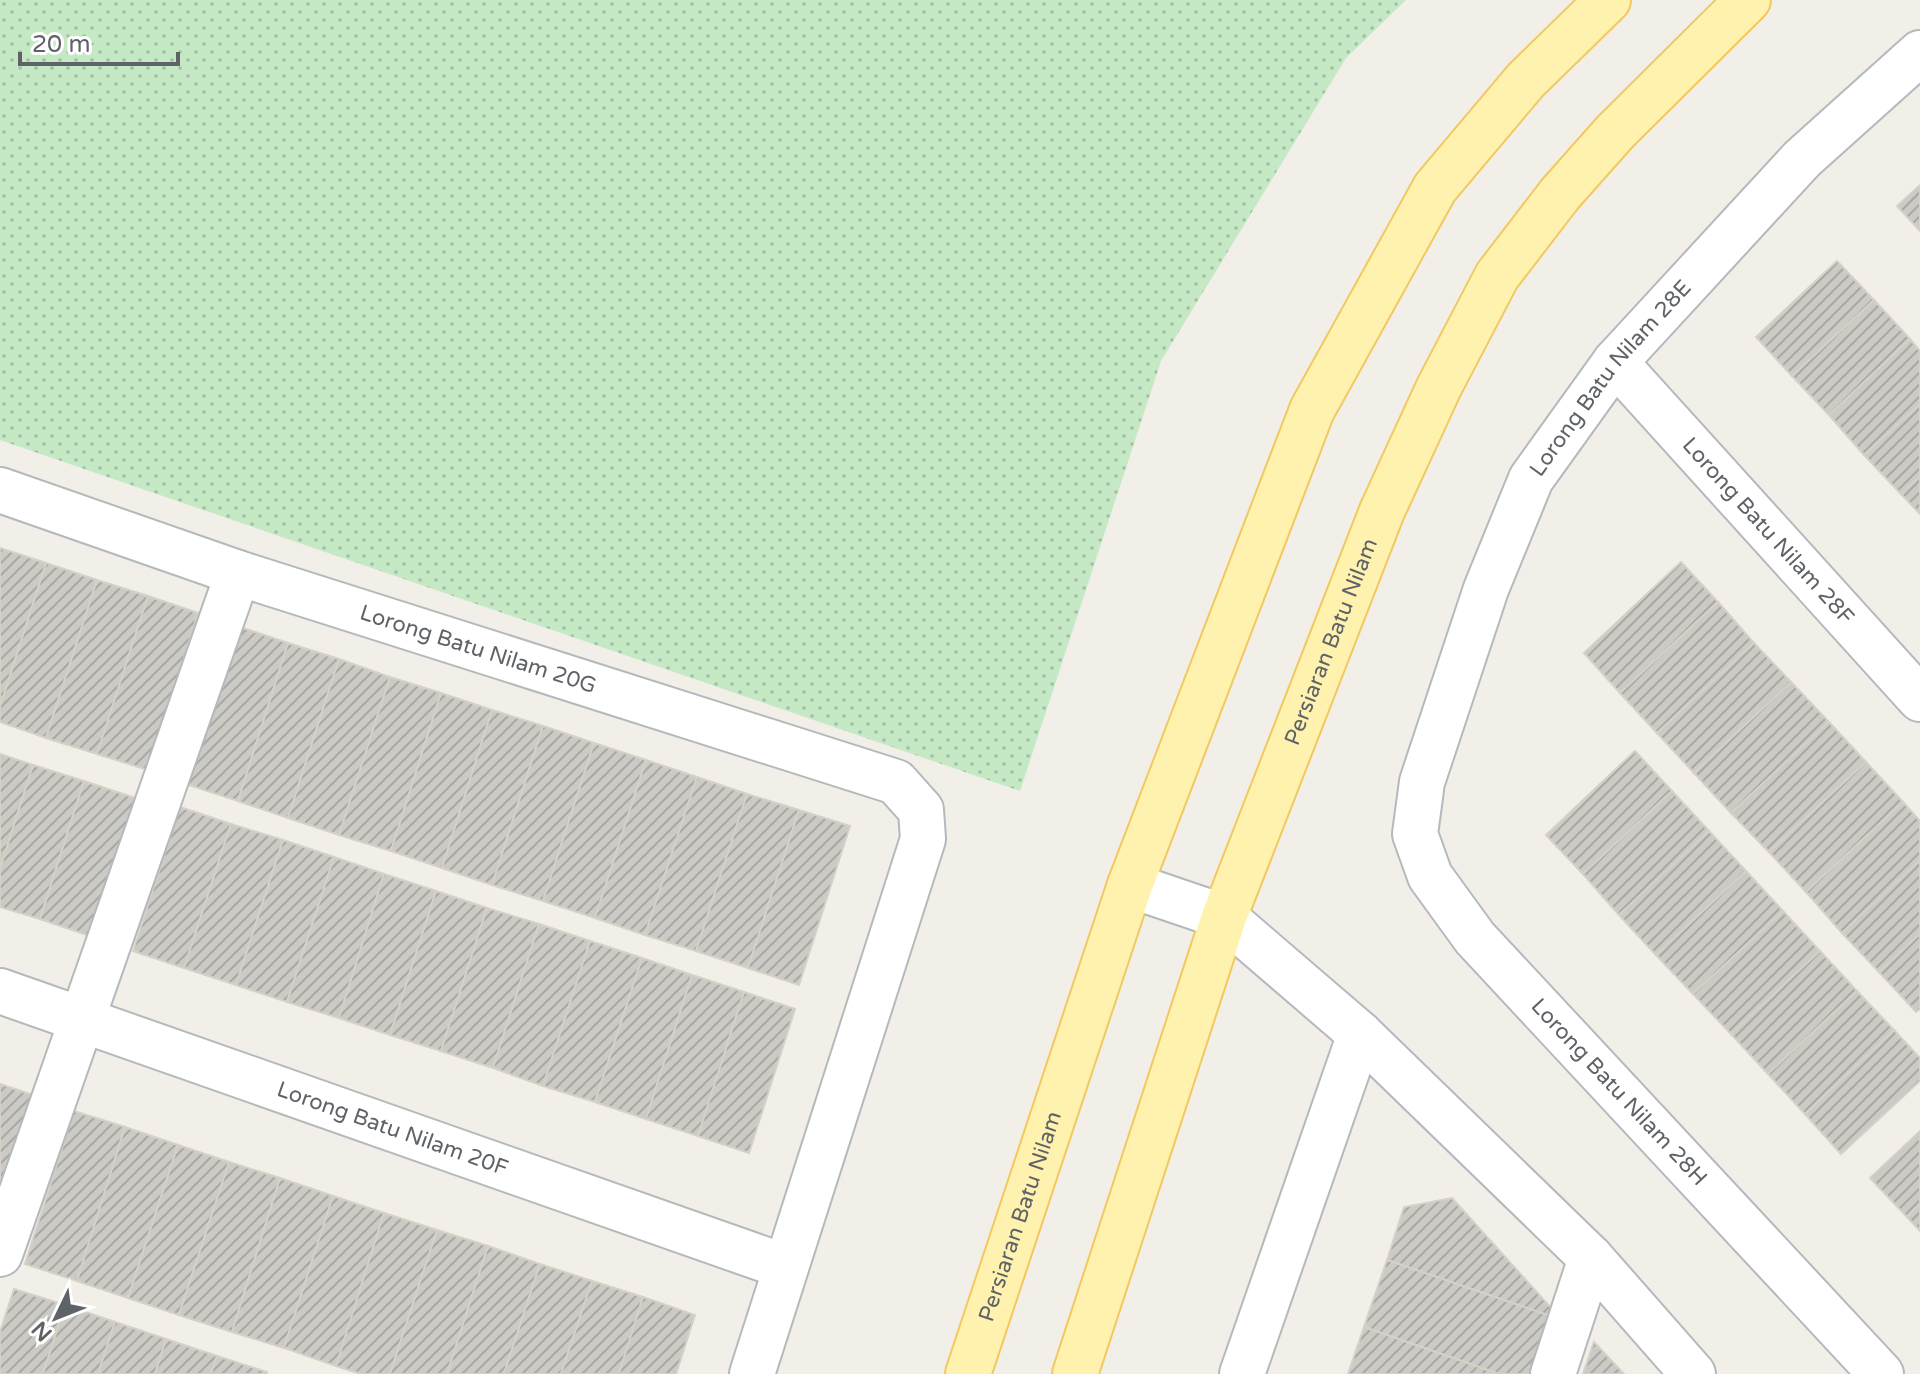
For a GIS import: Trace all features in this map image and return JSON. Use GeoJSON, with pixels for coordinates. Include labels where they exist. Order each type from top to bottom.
{"type":"FeatureCollection","features":[{"type":"Feature","properties":{"kind":"main road","name":"Persiaran Batu Nilam"},"geometry":{"type":"LineString","coordinates":[[968,1374],[1130,885],[1312,410],[1435,188],[1526,80],[1608,0]]}},
{"type":"Feature","properties":{"kind":"main road","name":"Persiaran Batu Nilam"},"geometry":{"type":"LineString","coordinates":[[1075,1374],[1224,917],[1382,511],[1439,387],[1497,276],[1560,194],[1615,132],[1748,0]]}},
{"type":"Feature","properties":{"kind":"street","name":"Lorong Batu Nilam 28E"},"geometry":{"type":"LineString","coordinates":[[1422,782],[1486,589],[1531,479],[1615,362],[1802,159],[1920,53]]}},
{"type":"Feature","properties":{"kind":"street","name":"Lorong Batu Nilam 28F"},"geometry":{"type":"LineString","coordinates":[[1615,362],[1920,699]]}},
{"type":"Feature","properties":{"kind":"street","name":"Lorong Batu Nilam 20G"},"geometry":{"type":"LineString","coordinates":[[0,490],[238,573],[896,782],[921,810],[923,839],[786,1267]]}},
{"type":"Feature","properties":{"kind":"street"},"geometry":{"type":"LineString","coordinates":[[0,1254],[238,573]]}},
{"type":"Feature","properties":{"kind":"street","name":"Lorong Batu Nilam 28H"},"geometry":{"type":"LineString","coordinates":[[1422,782],[1415,834],[1430,876],[1475,938],[1881,1374]]}},
{"type":"Feature","properties":{"kind":"street"},"geometry":{"type":"LineString","coordinates":[[1130,885],[1224,917],[1360,1034],[1591,1258],[1693,1374]]}},
{"type":"Feature","properties":{"kind":"street","name":"Lorong Batu Nilam 20F"},"geometry":{"type":"LineString","coordinates":[[0,991],[786,1267]]}},
{"type":"Feature","properties":{"kind":"street"},"geometry":{"type":"LineString","coordinates":[[1242,1374],[1360,1034]]}},
{"type":"Feature","properties":{"kind":"street"},"geometry":{"type":"LineString","coordinates":[[1553,1374],[1591,1258]]}},
{"type":"Feature","properties":{"kind":"street"},"geometry":{"type":"LineString","coordinates":[[752,1374],[786,1267]]}},
{"type":"Feature","properties":{"kind":"green space"},"geometry":{"type":"Polygon","coordinates":[[[0,0],[1406,0],[1346,58],[1161,361],[1020,791],[0,440],[0,0]]]}},
{"type":"Feature","properties":{"kind":"building"},"geometry":{"type":"Polygon","coordinates":[[[1920,185],[1920,231],[1897,206],[1920,185]]]}},
{"type":"Feature","properties":{"kind":"building"},"geometry":{"type":"Polygon","coordinates":[[[1837,261],[1874,300],[1792,376],[1756,337],[1837,261]]]}},
{"type":"Feature","properties":{"kind":"building"},"geometry":{"type":"Polygon","coordinates":[[[1874,300],[1910,339],[1829,415],[1792,376],[1874,300]]]}},
{"type":"Feature","properties":{"kind":"building"},"geometry":{"type":"Polygon","coordinates":[[[1910,339],[1920,351],[1920,404],[1864,455],[1829,415],[1910,339]]]}},
{"type":"Feature","properties":{"kind":"building"},"geometry":{"type":"Polygon","coordinates":[[[1920,404],[1920,476],[1901,494],[1864,455],[1920,404]]]}},
{"type":"Feature","properties":{"kind":"building"},"geometry":{"type":"Polygon","coordinates":[[[1920,476],[1920,514],[1901,494],[1920,476]]]}},
{"type":"Feature","properties":{"kind":"building"},"geometry":{"type":"Polygon","coordinates":[[[0,548],[46,563],[0,707],[0,548]]]}},
{"type":"Feature","properties":{"kind":"building"},"geometry":{"type":"Polygon","coordinates":[[[1681,562],[1718,602],[1620,693],[1584,653],[1681,562]]]}},
{"type":"Feature","properties":{"kind":"building"},"geometry":{"type":"Polygon","coordinates":[[[46,563],[97,580],[46,738],[0,722],[0,707],[46,563]]]}},
{"type":"Feature","properties":{"kind":"building"},"geometry":{"type":"Polygon","coordinates":[[[97,580],[148,596],[97,754],[46,738],[97,580]]]}},
{"type":"Feature","properties":{"kind":"building"},"geometry":{"type":"Polygon","coordinates":[[[148,596],[198,613],[148,770],[97,754],[148,596]]]}},
{"type":"Feature","properties":{"kind":"building"},"geometry":{"type":"Polygon","coordinates":[[[1718,602],[1754,643],[1657,733],[1620,693],[1718,602]]]}},
{"type":"Feature","properties":{"kind":"building"},"geometry":{"type":"Polygon","coordinates":[[[237,626],[288,643],[238,801],[186,784],[237,626]]]}},
{"type":"Feature","properties":{"kind":"building"},"geometry":{"type":"Polygon","coordinates":[[[288,643],[339,659],[288,818],[238,801],[288,643]]]}},
{"type":"Feature","properties":{"kind":"building"},"geometry":{"type":"Polygon","coordinates":[[[1754,643],[1791,682],[1694,773],[1657,733],[1754,643]]]}},
{"type":"Feature","properties":{"kind":"building"},"geometry":{"type":"Polygon","coordinates":[[[339,659],[390,677],[339,835],[288,818],[339,659]]]}},
{"type":"Feature","properties":{"kind":"building"},"geometry":{"type":"Polygon","coordinates":[[[390,677],[441,693],[391,851],[339,835],[390,677]]]}},
{"type":"Feature","properties":{"kind":"building"},"geometry":{"type":"Polygon","coordinates":[[[1791,682],[1829,722],[1731,813],[1694,773],[1791,682]]]}},
{"type":"Feature","properties":{"kind":"building"},"geometry":{"type":"Polygon","coordinates":[[[441,693],[492,710],[442,868],[391,851],[441,693]]]}},
{"type":"Feature","properties":{"kind":"building"},"geometry":{"type":"Polygon","coordinates":[[[492,710],[543,726],[492,885],[442,868],[492,710]]]}},
{"type":"Feature","properties":{"kind":"building"},"geometry":{"type":"Polygon","coordinates":[[[1829,722],[1866,762],[1769,852],[1731,813],[1829,722]]]}},
{"type":"Feature","properties":{"kind":"building"},"geometry":{"type":"Polygon","coordinates":[[[543,726],[594,743],[543,901],[492,885],[543,726]]]}},
{"type":"Feature","properties":{"kind":"building"},"geometry":{"type":"Polygon","coordinates":[[[594,743],[646,760],[595,918],[543,901],[594,743]]]}},
{"type":"Feature","properties":{"kind":"building"},"geometry":{"type":"Polygon","coordinates":[[[1635,751],[1672,791],[1583,874],[1546,835],[1635,751]]]}},
{"type":"Feature","properties":{"kind":"building"},"geometry":{"type":"Polygon","coordinates":[[[0,754],[33,765],[0,869],[0,754]]]}},
{"type":"Feature","properties":{"kind":"building"},"geometry":{"type":"Polygon","coordinates":[[[646,760],[697,777],[645,935],[595,918],[646,760]]]}},
{"type":"Feature","properties":{"kind":"building"},"geometry":{"type":"Polygon","coordinates":[[[1866,762],[1903,802],[1806,892],[1769,852],[1866,762]]]}},
{"type":"Feature","properties":{"kind":"building"},"geometry":{"type":"Polygon","coordinates":[[[33,765],[84,781],[40,919],[0,907],[0,869],[33,765]]]}},
{"type":"Feature","properties":{"kind":"building"},"geometry":{"type":"Polygon","coordinates":[[[697,777],[747,794],[696,951],[645,935],[697,777]]]}},
{"type":"Feature","properties":{"kind":"building"},"geometry":{"type":"Polygon","coordinates":[[[84,781],[135,798],[90,936],[40,919],[84,781]]]}},
{"type":"Feature","properties":{"kind":"building"},"geometry":{"type":"Polygon","coordinates":[[[1672,791],[1709,831],[1619,915],[1583,874],[1672,791]]]}},
{"type":"Feature","properties":{"kind":"building"},"geometry":{"type":"Polygon","coordinates":[[[747,794],[799,810],[748,968],[696,951],[747,794]]]}},
{"type":"Feature","properties":{"kind":"building"},"geometry":{"type":"Polygon","coordinates":[[[1903,802],[1920,821],[1920,860],[1842,933],[1806,892],[1903,802]]]}},
{"type":"Feature","properties":{"kind":"building"},"geometry":{"type":"Polygon","coordinates":[[[180,807],[231,824],[184,968],[133,951],[180,807]]]}},
{"type":"Feature","properties":{"kind":"building"},"geometry":{"type":"Polygon","coordinates":[[[799,810],[850,826],[799,985],[748,968],[799,810]]]}},
{"type":"Feature","properties":{"kind":"building"},"geometry":{"type":"Polygon","coordinates":[[[231,824],[283,840],[236,985],[184,968],[231,824]]]}},
{"type":"Feature","properties":{"kind":"building"},"geometry":{"type":"Polygon","coordinates":[[[1709,831],[1746,871],[1656,955],[1619,915],[1709,831]]]}},
{"type":"Feature","properties":{"kind":"building"},"geometry":{"type":"Polygon","coordinates":[[[283,840],[334,857],[287,1002],[236,985],[283,840]]]}},
{"type":"Feature","properties":{"kind":"building"},"geometry":{"type":"Polygon","coordinates":[[[334,857],[384,874],[339,1018],[287,1002],[334,857]]]}},
{"type":"Feature","properties":{"kind":"building"},"geometry":{"type":"Polygon","coordinates":[[[1920,860],[1920,934],[1879,972],[1842,933],[1920,860]]]}},
{"type":"Feature","properties":{"kind":"building"},"geometry":{"type":"Polygon","coordinates":[[[1746,871],[1783,911],[1693,994],[1656,955],[1746,871]]]}},
{"type":"Feature","properties":{"kind":"building"},"geometry":{"type":"Polygon","coordinates":[[[384,874],[436,891],[390,1035],[339,1018],[384,874]]]}},
{"type":"Feature","properties":{"kind":"building"},"geometry":{"type":"Polygon","coordinates":[[[436,891],[487,908],[441,1051],[390,1035],[436,891]]]}},
{"type":"Feature","properties":{"kind":"building"},"geometry":{"type":"Polygon","coordinates":[[[487,908],[539,924],[493,1068],[441,1051],[487,908]]]}},
{"type":"Feature","properties":{"kind":"building"},"geometry":{"type":"Polygon","coordinates":[[[1783,911],[1820,951],[1731,1034],[1693,994],[1783,911]]]}},
{"type":"Feature","properties":{"kind":"building"},"geometry":{"type":"Polygon","coordinates":[[[539,924],[590,941],[543,1086],[493,1068],[539,924]]]}},
{"type":"Feature","properties":{"kind":"building"},"geometry":{"type":"Polygon","coordinates":[[[1920,934],[1920,1009],[1916,1012],[1879,972],[1920,934]]]}},
{"type":"Feature","properties":{"kind":"building"},"geometry":{"type":"Polygon","coordinates":[[[590,941],[642,958],[595,1102],[543,1086],[590,941]]]}},
{"type":"Feature","properties":{"kind":"building"},"geometry":{"type":"Polygon","coordinates":[[[1820,951],[1857,991],[1768,1074],[1731,1034],[1820,951]]]}},
{"type":"Feature","properties":{"kind":"building"},"geometry":{"type":"Polygon","coordinates":[[[642,958],[692,975],[646,1119],[595,1102],[642,958]]]}},
{"type":"Feature","properties":{"kind":"building"},"geometry":{"type":"Polygon","coordinates":[[[692,975],[744,992],[698,1136],[646,1119],[692,975]]]}},
{"type":"Feature","properties":{"kind":"building"},"geometry":{"type":"Polygon","coordinates":[[[1857,991],[1894,1030],[1805,1114],[1768,1074],[1857,991]]]}},
{"type":"Feature","properties":{"kind":"building"},"geometry":{"type":"Polygon","coordinates":[[[744,992],[795,1009],[749,1153],[698,1136],[744,992]]]}},
{"type":"Feature","properties":{"kind":"building"},"geometry":{"type":"Polygon","coordinates":[[[1894,1030],[1920,1058],[1920,1081],[1841,1154],[1805,1114],[1894,1030]]]}},
{"type":"Feature","properties":{"kind":"building"},"geometry":{"type":"Polygon","coordinates":[[[0,1084],[33,1095],[0,1198],[0,1084]]]}},
{"type":"Feature","properties":{"kind":"building"},"geometry":{"type":"Polygon","coordinates":[[[74,1111],[125,1127],[77,1281],[25,1264],[74,1111]]]}},
{"type":"Feature","properties":{"kind":"building"},"geometry":{"type":"Polygon","coordinates":[[[125,1127],[178,1145],[128,1298],[77,1281],[125,1127]]]}},
{"type":"Feature","properties":{"kind":"building"},"geometry":{"type":"Polygon","coordinates":[[[1920,1131],[1920,1204],[1907,1217],[1870,1178],[1920,1131]]]}},
{"type":"Feature","properties":{"kind":"building"},"geometry":{"type":"Polygon","coordinates":[[[178,1145],[229,1162],[179,1315],[128,1298],[178,1145]]]}},
{"type":"Feature","properties":{"kind":"building"},"geometry":{"type":"Polygon","coordinates":[[[229,1162],[280,1178],[232,1332],[179,1315],[229,1162]]]}},
{"type":"Feature","properties":{"kind":"building"},"geometry":{"type":"Polygon","coordinates":[[[280,1178],[333,1196],[284,1348],[232,1332],[280,1178]]]}},
{"type":"Feature","properties":{"kind":"building"},"geometry":{"type":"Polygon","coordinates":[[[333,1196],[384,1213],[336,1366],[284,1348],[333,1196]]]}},
{"type":"Feature","properties":{"kind":"building"},"geometry":{"type":"Polygon","coordinates":[[[1452,1198],[1562,1320],[1387,1260],[1404,1207],[1452,1198]]]}},
{"type":"Feature","properties":{"kind":"building"},"geometry":{"type":"Polygon","coordinates":[[[1920,1204],[1920,1231],[1907,1217],[1920,1204]]]}},
{"type":"Feature","properties":{"kind":"building"},"geometry":{"type":"Polygon","coordinates":[[[384,1213],[437,1230],[390,1374],[361,1374],[336,1366],[384,1213]]]}},
{"type":"Feature","properties":{"kind":"building"},"geometry":{"type":"Polygon","coordinates":[[[437,1230],[488,1246],[447,1374],[390,1374],[437,1230]]]}},
{"type":"Feature","properties":{"kind":"building"},"geometry":{"type":"Polygon","coordinates":[[[488,1246],[540,1264],[504,1374],[447,1374],[488,1246]]]}},
{"type":"Feature","properties":{"kind":"building"},"geometry":{"type":"Polygon","coordinates":[[[1387,1260],[1562,1320],[1544,1374],[1499,1374],[1364,1327],[1387,1260]]]}},
{"type":"Feature","properties":{"kind":"building"},"geometry":{"type":"Polygon","coordinates":[[[540,1264],[592,1281],[561,1374],[504,1374],[540,1264]]]}},
{"type":"Feature","properties":{"kind":"building"},"geometry":{"type":"Polygon","coordinates":[[[592,1281],[643,1297],[619,1374],[561,1374],[592,1281]]]}},
{"type":"Feature","properties":{"kind":"building"},"geometry":{"type":"Polygon","coordinates":[[[14,1289],[65,1305],[43,1374],[0,1374],[0,1332],[14,1289]]]}},
{"type":"Feature","properties":{"kind":"building"},"geometry":{"type":"Polygon","coordinates":[[[643,1297],[695,1315],[676,1374],[619,1374],[643,1297]]]}},
{"type":"Feature","properties":{"kind":"building"},"geometry":{"type":"Polygon","coordinates":[[[65,1305],[115,1322],[98,1374],[43,1374],[65,1305]]]}},
{"type":"Feature","properties":{"kind":"building"},"geometry":{"type":"Polygon","coordinates":[[[115,1322],[166,1339],[155,1374],[98,1374],[115,1322]]]}},
{"type":"Feature","properties":{"kind":"building"},"geometry":{"type":"Polygon","coordinates":[[[1364,1327],[1499,1374],[1348,1374],[1364,1327]]]}},
{"type":"Feature","properties":{"kind":"building"},"geometry":{"type":"Polygon","coordinates":[[[166,1339],[217,1356],[211,1374],[155,1374],[166,1339]]]}},
{"type":"Feature","properties":{"kind":"building"},"geometry":{"type":"Polygon","coordinates":[[[1594,1342],[1624,1374],[1583,1374],[1594,1342]]]}},
{"type":"Feature","properties":{"kind":"building"},"geometry":{"type":"Polygon","coordinates":[[[217,1356],[267,1372],[267,1374],[211,1374],[217,1356]]]}}]}
